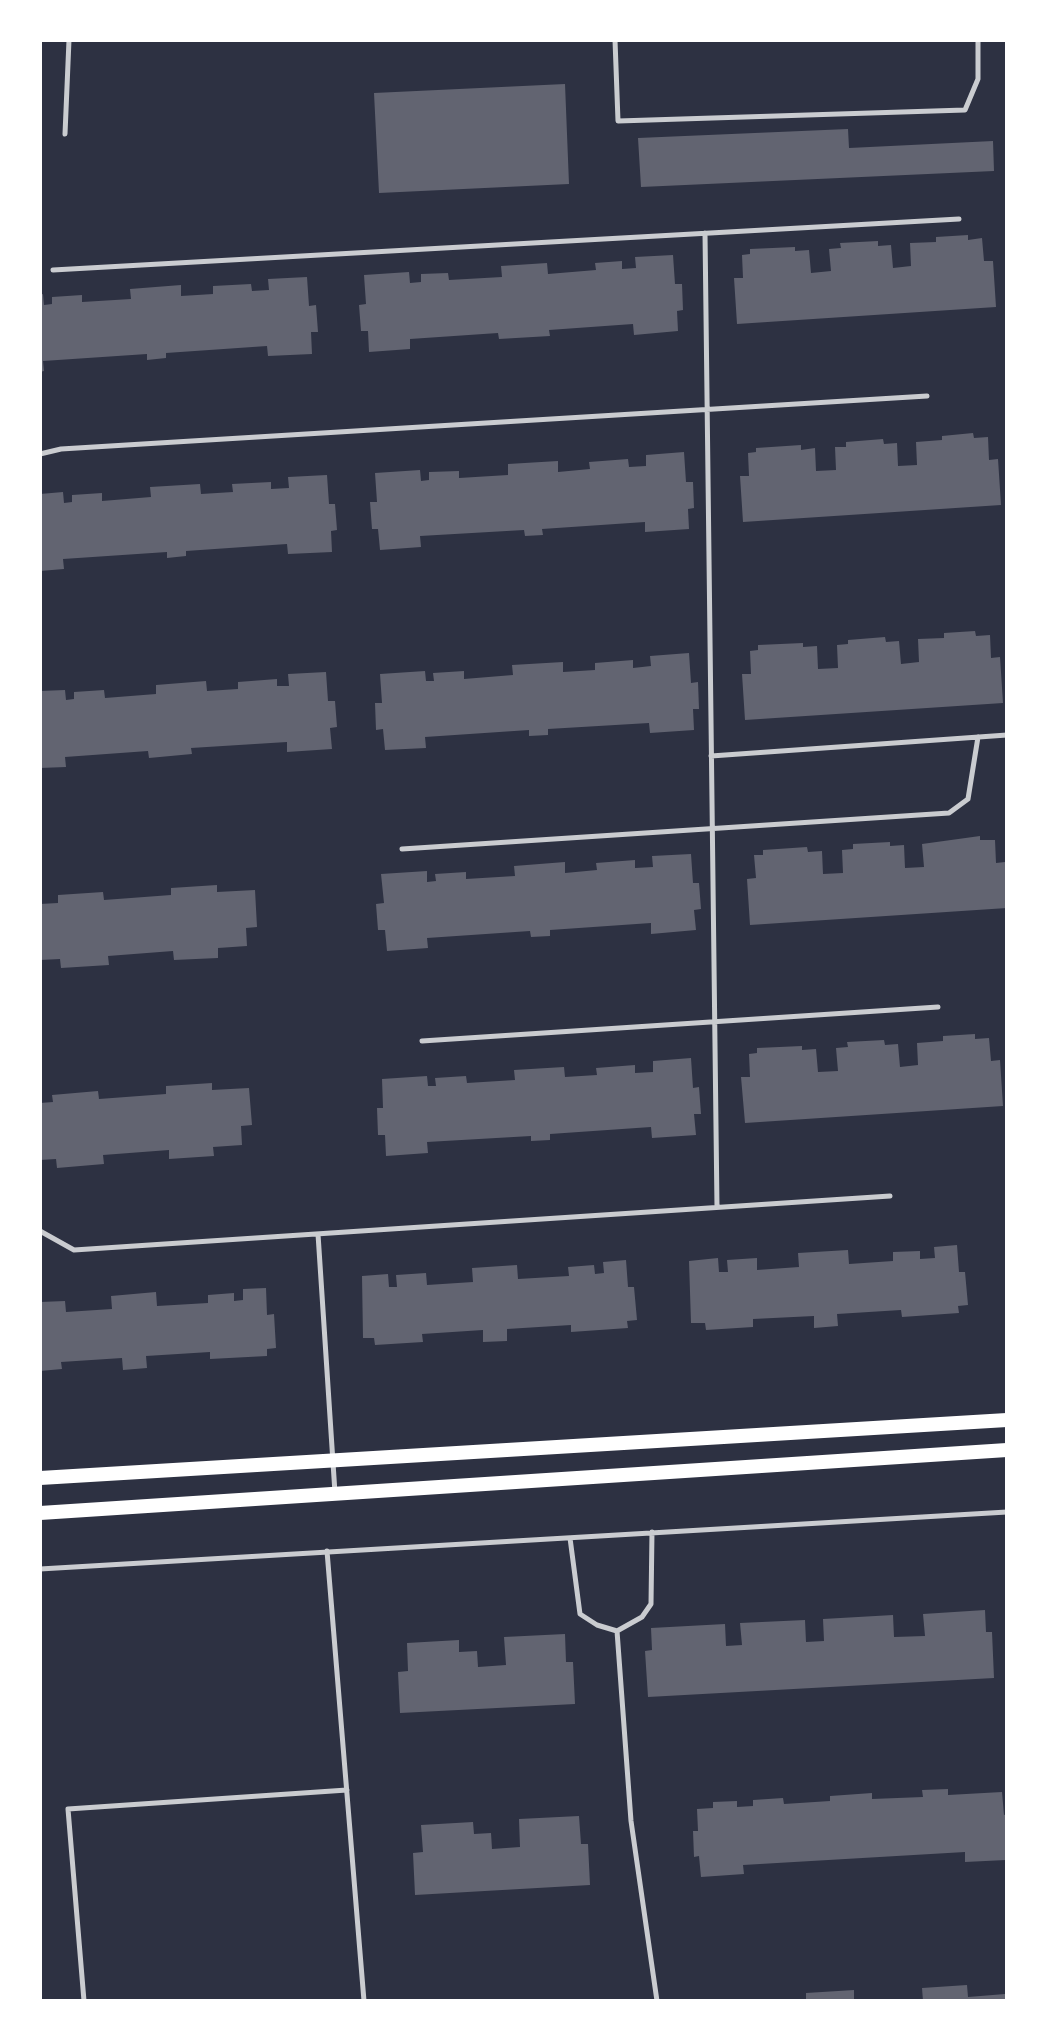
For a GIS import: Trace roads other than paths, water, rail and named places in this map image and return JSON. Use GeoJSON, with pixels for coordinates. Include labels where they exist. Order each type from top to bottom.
{"type":"FeatureCollection","features":[{"type":"Feature","properties":{"kind":"main road"},"geometry":{"type":"LineString","coordinates":[[40,1478],[1007,1420]]}},
{"type":"Feature","properties":{"kind":"main road"},"geometry":{"type":"LineString","coordinates":[[40,1513],[1007,1450]]}},
{"type":"Feature","properties":{"kind":"lane"},"geometry":{"type":"LineString","coordinates":[[65,134],[69,40]]}},
{"type":"Feature","properties":{"kind":"lane"},"geometry":{"type":"LineString","coordinates":[[615,40],[618,121],[965,110],[978,79],[978,40]]}},
{"type":"Feature","properties":{"kind":"lane"},"geometry":{"type":"LineString","coordinates":[[54,270],[959,219]]}},
{"type":"Feature","properties":{"kind":"lane"},"geometry":{"type":"LineString","coordinates":[[705,233],[717,1208]]}},
{"type":"Feature","properties":{"kind":"lane"},"geometry":{"type":"LineString","coordinates":[[40,454],[61,449],[927,396]]}},
{"type":"Feature","properties":{"kind":"lane"},"geometry":{"type":"LineString","coordinates":[[711,756],[1007,735]]}},
{"type":"Feature","properties":{"kind":"lane"},"geometry":{"type":"LineString","coordinates":[[402,849],[949,813],[968,800],[978,737]]}},
{"type":"Feature","properties":{"kind":"lane"},"geometry":{"type":"LineString","coordinates":[[422,1041],[938,1007]]}},
{"type":"Feature","properties":{"kind":"lane"},"geometry":{"type":"LineString","coordinates":[[40,1231],[74,1250],[890,1196]]}},
{"type":"Feature","properties":{"kind":"lane"},"geometry":{"type":"LineString","coordinates":[[318,1234],[335,1495]]}},
{"type":"Feature","properties":{"kind":"lane"},"geometry":{"type":"LineString","coordinates":[[40,1569],[1007,1512]]}},
{"type":"Feature","properties":{"kind":"lane"},"geometry":{"type":"LineString","coordinates":[[570,1538],[580,1614],[597,1625],[617,1631],[642,1617],[651,1604],[652,1532]]}},
{"type":"Feature","properties":{"kind":"lane"},"geometry":{"type":"LineString","coordinates":[[327,1551],[364,2001]]}},
{"type":"Feature","properties":{"kind":"lane"},"geometry":{"type":"LineString","coordinates":[[617,1631],[631,1821],[657,2001]]}},
{"type":"Feature","properties":{"kind":"lane"},"geometry":{"type":"LineString","coordinates":[[84,2001],[68,1810],[347,1790]]}}]}
